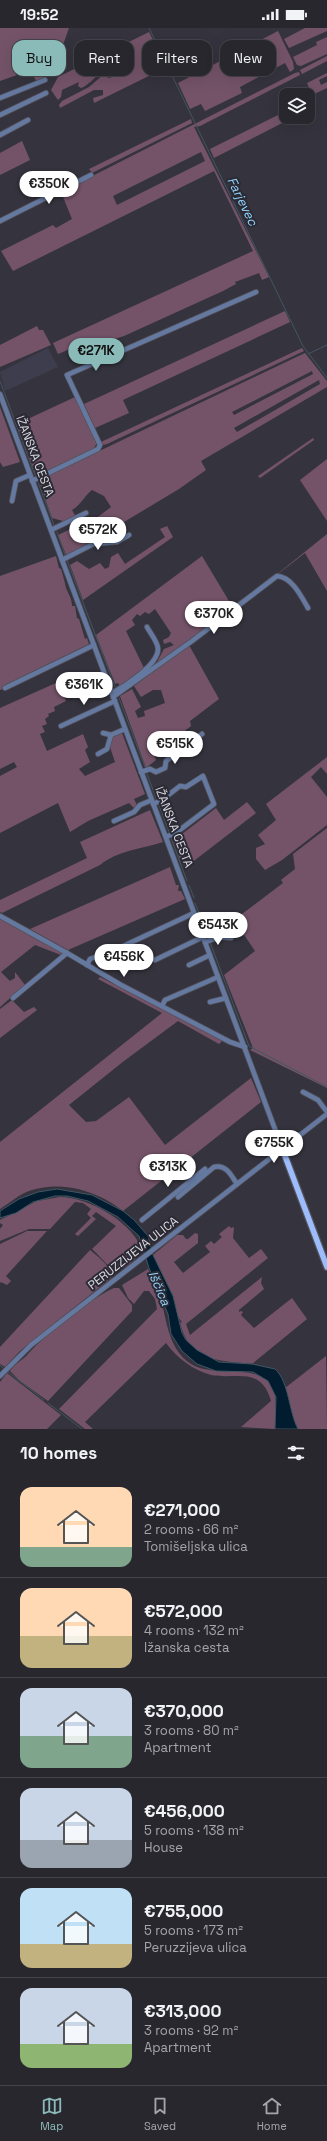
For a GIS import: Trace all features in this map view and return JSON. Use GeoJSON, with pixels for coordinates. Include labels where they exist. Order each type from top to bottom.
{"type":"FeatureCollection","features":[{"type":"Feature","properties":{"kind":"main road","name":"IŽANSKA CESTA"},"geometry":{"type":"LineString","coordinates":[[282,1148],[327,1267]]}},
{"type":"Feature","properties":{"kind":"street"},"geometry":{"type":"LineString","coordinates":[[0,98],[45,80]]}},
{"type":"Feature","properties":{"kind":"street"},"geometry":{"type":"LineString","coordinates":[[0,115],[46,93]]}},
{"type":"Feature","properties":{"kind":"street"},"geometry":{"type":"LineString","coordinates":[[0,135],[28,120]]}},
{"type":"Feature","properties":{"kind":"street"},"geometry":{"type":"LineString","coordinates":[[0,221],[91,175]]}},
{"type":"Feature","properties":{"kind":"street"},"geometry":{"type":"LineString","coordinates":[[32,481],[98,450],[100,445],[67,375],[256,292]]}},
{"type":"Feature","properties":{"kind":"street","name":"IŽANSKA CESTA"},"geometry":{"type":"LineString","coordinates":[[0,394],[282,1148]]}},
{"type":"Feature","properties":{"kind":"street"},"geometry":{"type":"LineString","coordinates":[[12,501],[16,481],[30,475]]}},
{"type":"Feature","properties":{"kind":"street"},"geometry":{"type":"LineString","coordinates":[[51,530],[86,513]]}},
{"type":"Feature","properties":{"kind":"street"},"geometry":{"type":"LineString","coordinates":[[62,560],[93,544],[117,542],[129,535]]}},
{"type":"Feature","properties":{"kind":"street"},"geometry":{"type":"LineString","coordinates":[[61,726],[113,697],[204,632],[277,576],[283,577],[289,582],[300,594],[308,608]]}},
{"type":"Feature","properties":{"kind":"street"},"geometry":{"type":"LineString","coordinates":[[113,697],[153,662],[157,656],[158,647],[147,627]]}},
{"type":"Feature","properties":{"kind":"street"},"geometry":{"type":"LineString","coordinates":[[6,688],[94,644]]}},
{"type":"Feature","properties":{"kind":"street"},"geometry":{"type":"LineString","coordinates":[[103,733],[111,735],[125,729]]}},
{"type":"Feature","properties":{"kind":"street"},"geometry":{"type":"LineString","coordinates":[[141,772],[150,769],[156,772],[166,768],[166,761],[202,734]]}},
{"type":"Feature","properties":{"kind":"street"},"geometry":{"type":"LineString","coordinates":[[98,754],[107,749],[111,735]]}},
{"type":"Feature","properties":{"kind":"street"},"geometry":{"type":"LineString","coordinates":[[114,821],[134,812],[140,804],[162,800],[180,786],[186,787],[203,776],[214,804],[177,832],[166,837]]}},
{"type":"Feature","properties":{"kind":"street"},"geometry":{"type":"LineString","coordinates":[[87,966],[90,959],[117,949],[194,913]]}},
{"type":"Feature","properties":{"kind":"street"},"geometry":{"type":"LineString","coordinates":[[0,916],[121,985],[230,1042],[244,1047]]}},
{"type":"Feature","properties":{"kind":"street"},"geometry":{"type":"LineString","coordinates":[[155,960],[204,939],[220,937],[231,938]]}},
{"type":"Feature","properties":{"kind":"street"},"geometry":{"type":"LineString","coordinates":[[13,998],[67,953]]}},
{"type":"Feature","properties":{"kind":"street"},"geometry":{"type":"LineString","coordinates":[[189,965],[210,955]]}},
{"type":"Feature","properties":{"kind":"street"},"geometry":{"type":"LineString","coordinates":[[162,1006],[165,1000],[218,977]]}},
{"type":"Feature","properties":{"kind":"street"},"geometry":{"type":"LineString","coordinates":[[210,1002],[226,998]]}},
{"type":"Feature","properties":{"kind":"street"},"geometry":{"type":"LineString","coordinates":[[303,1092],[318,1100],[327,1113]]}},
{"type":"Feature","properties":{"kind":"street","name":"PERUZZIJEVA ULICA"},"geometry":{"type":"LineString","coordinates":[[1,1375],[31,1345],[158,1247],[327,1113]]}},
{"type":"Feature","properties":{"kind":"street"},"geometry":{"type":"LineString","coordinates":[[178,1197],[214,1167],[218,1166],[225,1168],[237,1184]]}},
{"type":"Feature","properties":{"kind":"street"},"geometry":{"type":"LineString","coordinates":[[142,1220],[205,1169]]}},
{"type":"Feature","properties":{"kind":"shaded area"},"geometry":{"type":"Polygon","coordinates":[[[0,28],[69,28],[65,40],[12,40],[12,76],[14,76],[0,81],[0,28]]]}},
{"type":"Feature","properties":{"kind":"shaded area"},"geometry":{"type":"Polygon","coordinates":[[[305,28],[327,28],[327,31],[289,48],[284,39],[305,28]]]}},
{"type":"Feature","properties":{"kind":"shaded area"},"geometry":{"type":"Polygon","coordinates":[[[278,31],[293,62],[294,69],[290,72],[285,63],[276,68],[276,40],[261,40],[278,31]]]}},
{"type":"Feature","properties":{"kind":"shaded area"},"geometry":{"type":"Polygon","coordinates":[[[149,32],[153,40],[142,40],[142,76],[149,76],[94,103],[93,98],[103,95],[103,90],[94,90],[60,108],[59,105],[62,101],[89,87],[102,76],[106,76],[108,78],[114,76],[134,76],[133,40],[149,32]]]}},
{"type":"Feature","properties":{"kind":"shaded area"},"geometry":{"type":"Polygon","coordinates":[[[327,37],[327,54],[301,66],[297,65],[293,57],[317,45],[316,42],[327,37]]]}},
{"type":"Feature","properties":{"kind":"shaded area"},"geometry":{"type":"Polygon","coordinates":[[[327,56],[327,61],[302,74],[300,70],[327,56]]]}},
{"type":"Feature","properties":{"kind":"shaded area"},"geometry":{"type":"Polygon","coordinates":[[[220,61],[220,76],[261,76],[240,87],[242,93],[205,111],[201,104],[190,109],[178,83],[191,76],[212,76],[212,65],[220,61]]]}},
{"type":"Feature","properties":{"kind":"shaded area"},"geometry":{"type":"Polygon","coordinates":[[[74,69],[74,76],[97,76],[81,88],[78,86],[79,82],[62,90],[61,97],[58,100],[51,90],[58,77],[66,76],[66,73],[74,69]]]}},
{"type":"Feature","properties":{"kind":"shaded area"},"geometry":{"type":"Polygon","coordinates":[[[299,72],[300,75],[200,126],[194,127],[269,277],[262,280],[259,273],[235,282],[236,284],[223,291],[124,336],[84,349],[82,344],[58,354],[53,343],[253,251],[214,171],[13,271],[1,251],[53,225],[56,228],[72,219],[61,192],[299,72]],[[201,152],[113,196],[117,205],[205,161],[201,152]]]}},
{"type":"Feature","properties":{"kind":"shaded area"},"geometry":{"type":"Polygon","coordinates":[[[327,73],[327,76],[319,80],[321,85],[327,82],[327,88],[315,94],[315,88],[309,88],[307,83],[327,73]]]}},
{"type":"Feature","properties":{"kind":"shaded area"},"geometry":{"type":"Polygon","coordinates":[[[34,76],[50,76],[36,81],[34,76]]]}},
{"type":"Feature","properties":{"kind":"shaded area"},"geometry":{"type":"Polygon","coordinates":[[[279,114],[279,124],[280,124],[214,158],[210,149],[279,114]]]}},
{"type":"Feature","properties":{"kind":"shaded area"},"geometry":{"type":"Polygon","coordinates":[[[191,119],[192,123],[92,173],[89,169],[191,119]]]}},
{"type":"Feature","properties":{"kind":"shaded area"},"geometry":{"type":"Polygon","coordinates":[[[22,141],[30,160],[0,175],[0,153],[22,141]]]}},
{"type":"Feature","properties":{"kind":"shaded area"},"geometry":{"type":"Polygon","coordinates":[[[285,311],[290,322],[123,400],[129,413],[95,428],[84,404],[285,311]]]}},
{"type":"Feature","properties":{"kind":"shaded area"},"geometry":{"type":"Polygon","coordinates":[[[37,326],[39,330],[43,330],[51,345],[0,367],[0,345],[37,326]]]}},
{"type":"Feature","properties":{"kind":"shaded area"},"geometry":{"type":"Polygon","coordinates":[[[48,348],[58,367],[5,391],[0,372],[48,348]]]}},
{"type":"Feature","properties":{"kind":"shaded area"},"geometry":{"type":"Polygon","coordinates":[[[302,348],[304,351],[107,444],[103,445],[101,442],[302,348]]]}},
{"type":"Feature","properties":{"kind":"shaded area"},"geometry":{"type":"Polygon","coordinates":[[[305,353],[327,381],[327,387],[201,461],[206,470],[179,489],[99,537],[101,541],[67,557],[58,535],[88,521],[90,523],[111,507],[104,496],[92,490],[78,506],[72,510],[76,517],[63,523],[63,521],[52,518],[40,484],[50,479],[49,475],[305,353]],[[312,371],[232,412],[234,415],[313,374],[312,371]],[[319,380],[234,428],[237,432],[320,384],[319,380]]]}},
{"type":"Feature","properties":{"kind":"shaded area"},"geometry":{"type":"Polygon","coordinates":[[[75,397],[97,443],[92,451],[36,476],[17,424],[75,397]]]}},
{"type":"Feature","properties":{"kind":"shaded area"},"geometry":{"type":"Polygon","coordinates":[[[0,407],[20,462],[3,467],[0,462],[0,407]]]}},
{"type":"Feature","properties":{"kind":"shaded area"},"geometry":{"type":"Polygon","coordinates":[[[313,438],[314,440],[260,478],[258,476],[313,438]]]}},
{"type":"Feature","properties":{"kind":"shaded area"},"geometry":{"type":"Polygon","coordinates":[[[327,459],[327,521],[300,480],[327,459]]]}},
{"type":"Feature","properties":{"kind":"shaded area"},"geometry":{"type":"Polygon","coordinates":[[[167,526],[173,537],[83,600],[70,565],[77,561],[89,569],[100,563],[105,569],[109,567],[111,557],[118,553],[125,564],[165,537],[160,529],[167,526]]]}},
{"type":"Feature","properties":{"kind":"shaded area"},"geometry":{"type":"Polygon","coordinates":[[[327,534],[327,591],[305,553],[260,588],[327,534]]]}},
{"type":"Feature","properties":{"kind":"shaded area"},"geometry":{"type":"Polygon","coordinates":[[[56,556],[72,606],[75,606],[77,618],[79,619],[85,639],[87,638],[89,644],[3,686],[3,689],[0,690],[0,576],[56,556]]]}},
{"type":"Feature","properties":{"kind":"shaded area"},"geometry":{"type":"Polygon","coordinates":[[[202,556],[232,606],[248,595],[254,593],[143,673],[157,662],[164,649],[174,645],[170,642],[164,644],[163,640],[169,637],[171,633],[155,609],[149,614],[145,612],[140,616],[137,614],[132,620],[135,625],[126,631],[144,668],[120,686],[118,683],[115,684],[96,635],[202,556]]]}},
{"type":"Feature","properties":{"kind":"shaded area"},"geometry":{"type":"Polygon","coordinates":[[[189,645],[219,699],[190,721],[191,726],[154,755],[156,760],[146,768],[120,696],[132,689],[141,707],[135,711],[138,718],[145,716],[144,711],[165,703],[161,690],[153,690],[141,697],[134,686],[189,645]]]}},
{"type":"Feature","properties":{"kind":"shaded area"},"geometry":{"type":"Polygon","coordinates":[[[76,674],[79,682],[77,689],[67,693],[64,697],[66,701],[54,707],[55,711],[48,714],[49,716],[45,719],[47,724],[42,726],[45,732],[40,734],[47,751],[83,734],[88,747],[85,750],[90,762],[79,769],[85,776],[115,762],[109,744],[113,736],[122,733],[145,794],[134,799],[137,805],[134,808],[129,803],[88,821],[70,832],[58,803],[0,833],[0,776],[17,767],[14,762],[0,769],[0,708],[76,674]]]}},
{"type":"Feature","properties":{"kind":"shaded area"},"geometry":{"type":"Polygon","coordinates":[[[327,757],[327,774],[321,767],[311,777],[327,797],[327,825],[282,860],[265,870],[256,859],[256,848],[265,844],[258,835],[276,820],[266,804],[327,757]]]}},
{"type":"Feature","properties":{"kind":"shaded area"},"geometry":{"type":"Polygon","coordinates":[[[247,802],[256,813],[186,867],[181,862],[173,841],[216,808],[224,820],[247,802]]]}},
{"type":"Feature","properties":{"kind":"shaded area"},"geometry":{"type":"Polygon","coordinates":[[[150,810],[163,842],[130,850],[115,856],[100,865],[2,913],[0,912],[0,900],[87,858],[80,842],[150,810]]]}},
{"type":"Feature","properties":{"kind":"shaded area"},"geometry":{"type":"Polygon","coordinates":[[[327,828],[327,1088],[250,1050],[253,1048],[224,975],[255,951],[234,920],[283,883],[281,880],[295,869],[293,854],[327,828]]]}},
{"type":"Feature","properties":{"kind":"shaded area"},"geometry":{"type":"Polygon","coordinates":[[[170,867],[176,885],[179,885],[178,891],[181,891],[185,899],[68,950],[30,929],[170,867]]]}},
{"type":"Feature","properties":{"kind":"shaded area"},"geometry":{"type":"Polygon","coordinates":[[[0,918],[63,953],[61,955],[35,945],[1,972],[10,981],[15,978],[15,972],[25,985],[0,1007],[0,918]]]}},
{"type":"Feature","properties":{"kind":"shaded area"},"geometry":{"type":"Polygon","coordinates":[[[100,977],[222,1039],[222,1041],[219,1044],[178,1021],[124,1061],[69,1105],[86,1122],[96,1121],[129,1097],[165,1145],[251,1078],[261,1102],[123,1211],[114,1204],[92,1193],[68,1187],[56,1186],[28,1191],[0,1209],[0,1142],[162,1013],[98,979],[100,977]]]}},
{"type":"Feature","properties":{"kind":"shaded area"},"geometry":{"type":"Polygon","coordinates":[[[12,1000],[24,1012],[34,1007],[37,1010],[0,1038],[0,1009],[12,1000]]]}},
{"type":"Feature","properties":{"kind":"shaded area"},"geometry":{"type":"Polygon","coordinates":[[[60,1197],[81,1200],[91,1204],[121,1222],[135,1237],[141,1254],[120,1270],[111,1268],[92,1249],[116,1226],[96,1212],[92,1216],[96,1219],[78,1236],[75,1234],[91,1218],[87,1214],[91,1209],[83,1203],[75,1202],[50,1229],[29,1229],[0,1241],[0,1229],[3,1225],[0,1223],[0,1220],[37,1201],[60,1197]]]}},
{"type":"Feature","properties":{"kind":"shaded area"},"geometry":{"type":"Polygon","coordinates":[[[229,1226],[231,1228],[234,1227],[233,1238],[249,1258],[261,1249],[268,1258],[186,1324],[190,1335],[262,1277],[261,1283],[264,1289],[239,1310],[239,1312],[243,1312],[241,1315],[254,1328],[292,1298],[307,1319],[252,1364],[217,1360],[207,1357],[191,1346],[180,1323],[182,1322],[178,1317],[173,1296],[153,1255],[177,1235],[183,1235],[186,1239],[188,1239],[195,1233],[198,1234],[198,1243],[174,1262],[183,1273],[210,1252],[205,1246],[211,1241],[214,1244],[222,1237],[219,1234],[229,1226]]]}},
{"type":"Feature","properties":{"kind":"shaded area"},"geometry":{"type":"Polygon","coordinates":[[[27,1231],[47,1231],[6,1276],[11,1281],[7,1285],[1,1282],[0,1283],[0,1244],[27,1231]]]}},
{"type":"Feature","properties":{"kind":"shaded area"},"geometry":{"type":"Polygon","coordinates":[[[90,1250],[108,1266],[111,1278],[20,1351],[5,1367],[0,1364],[0,1347],[90,1250]]]}},
{"type":"Feature","properties":{"kind":"shaded area"},"geometry":{"type":"Polygon","coordinates":[[[148,1269],[157,1287],[168,1330],[177,1349],[183,1357],[191,1364],[202,1368],[252,1373],[262,1377],[270,1384],[275,1396],[275,1429],[241,1427],[271,1401],[267,1390],[261,1382],[246,1376],[220,1376],[204,1373],[186,1363],[175,1354],[166,1343],[85,1422],[93,1429],[85,1429],[59,1409],[157,1309],[155,1299],[149,1291],[144,1291],[134,1304],[128,1298],[122,1285],[148,1269]]]}},
{"type":"Feature","properties":{"kind":"shaded area"},"geometry":{"type":"Polygon","coordinates":[[[114,1288],[119,1288],[132,1305],[132,1311],[48,1401],[20,1381],[10,1371],[68,1318],[93,1300],[114,1288]]]}},
{"type":"Feature","properties":{"kind":"shaded area"},"geometry":{"type":"Polygon","coordinates":[[[326,1356],[327,1429],[298,1429],[285,1388],[326,1356]]]}},
{"type":"Feature","properties":{"kind":"shaded area"},"geometry":{"type":"Polygon","coordinates":[[[7,1373],[61,1415],[47,1429],[0,1429],[0,1382],[7,1373]]]}},
{"type":"Feature","properties":{"kind":"water","name":"Iščica"},"geometry":{"type":"Polygon","coordinates":[[[57,1189],[92,1195],[123,1211],[134,1220],[148,1236],[153,1255],[173,1296],[182,1333],[186,1340],[197,1350],[219,1362],[252,1364],[275,1369],[280,1374],[283,1381],[298,1429],[275,1429],[276,1397],[268,1381],[253,1372],[216,1371],[197,1364],[182,1351],[171,1334],[168,1314],[149,1268],[139,1236],[118,1217],[88,1201],[67,1196],[55,1196],[33,1202],[16,1213],[0,1218],[0,1211],[19,1199],[38,1192],[57,1189]]]}},
{"type":"Feature","properties":{"kind":"waterway","name":"Farjevec"},"geometry":{"type":"LineString","coordinates":[[149,28],[303,346],[327,378]]}},
{"type":"Feature","properties":{"kind":"waterway"},"geometry":{"type":"LineString","coordinates":[[308,354],[327,345]]}},
{"type":"Feature","properties":{"kind":"waterway"},"geometry":{"type":"LineString","coordinates":[[0,381],[35,475]]}},
{"type":"Feature","properties":{"kind":"waterway"},"geometry":{"type":"LineString","coordinates":[[38,482],[54,525]]}},
{"type":"Feature","properties":{"kind":"waterway"},"geometry":{"type":"LineString","coordinates":[[57,532],[65,555]]}},
{"type":"Feature","properties":{"kind":"waterway"},"geometry":{"type":"LineString","coordinates":[[67,560],[115,687]]}},
{"type":"Feature","properties":{"kind":"waterway"},"geometry":{"type":"LineString","coordinates":[[119,698],[145,767]]}},
{"type":"Feature","properties":{"kind":"waterway"},"geometry":{"type":"LineString","coordinates":[[147,774],[156,798]]}},
{"type":"Feature","properties":{"kind":"waterway"},"geometry":{"type":"LineString","coordinates":[[159,805],[169,832]]}},
{"type":"Feature","properties":{"kind":"waterway"},"geometry":{"type":"LineString","coordinates":[[171,838],[187,881]]}},
{"type":"Feature","properties":{"kind":"waterway"},"geometry":{"type":"LineString","coordinates":[[189,885],[194,898]]}},
{"type":"Feature","properties":{"kind":"waterway"},"geometry":{"type":"LineString","coordinates":[[195,903],[202,920]]}},
{"type":"Feature","properties":{"kind":"waterway"},"geometry":{"type":"LineString","coordinates":[[203,924],[208,938]]}},
{"type":"Feature","properties":{"kind":"waterway"},"geometry":{"type":"LineString","coordinates":[[210,942],[249,1046],[327,1087]]}},
{"type":"Feature","properties":{"kind":"waterway"},"geometry":{"type":"LineString","coordinates":[[0,1365],[4,1369]]}},
{"type":"Feature","properties":{"kind":"waterway"},"geometry":{"type":"LineString","coordinates":[[8,1372],[44,1400]]}},
{"type":"Feature","properties":{"kind":"waterway"},"geometry":{"type":"LineString","coordinates":[[48,1403],[82,1429]]}}]}
